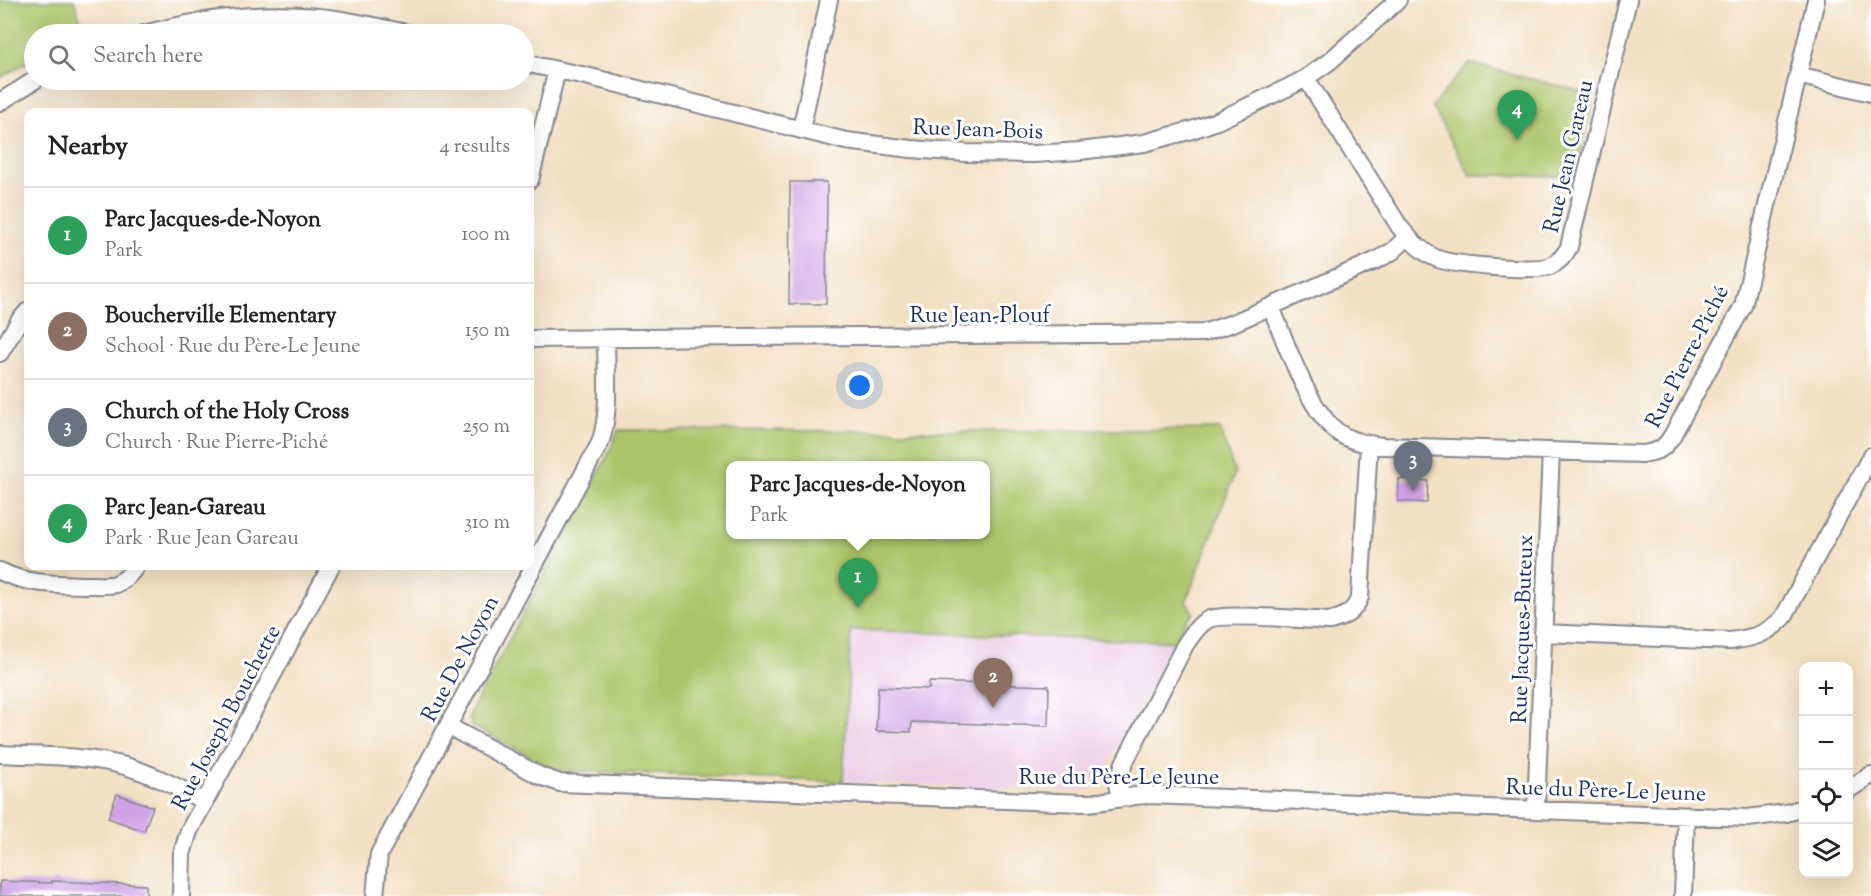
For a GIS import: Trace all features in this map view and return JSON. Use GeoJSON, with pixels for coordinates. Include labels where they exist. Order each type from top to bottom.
{"type":"FeatureCollection","features":[{"type":"Feature","properties":{"kind":"street"},"geometry":{"type":"LineString","coordinates":[[801,130],[829,0]]}},
{"type":"Feature","properties":{"kind":"street","name":"Rue Jean-Bois"},"geometry":{"type":"LineString","coordinates":[[534,65],[801,130],[864,143],[940,152],[1012,154],[1089,151],[1144,143],[1192,130],[1237,112],[1306,78],[1355,40],[1398,0]]}},
{"type":"Feature","properties":{"kind":"street","name":"Rue Jean Gareau"},"geometry":{"type":"LineString","coordinates":[[1306,78],[1398,226],[1407,237],[1430,256],[1455,264],[1539,268],[1550,266],[1561,259],[1569,247],[1628,0]]}},
{"type":"Feature","properties":{"kind":"street","name":"Rue Pierre-Piché"},"geometry":{"type":"LineString","coordinates":[[1271,307],[1301,378],[1320,412],[1340,434],[1359,442],[1643,454],[1658,451],[1666,445],[1743,306],[1816,0]]}},
{"type":"Feature","properties":{"kind":"street"},"geometry":{"type":"LineString","coordinates":[[189,24],[240,8],[359,24]]}},
{"type":"Feature","properties":{"kind":"street"},"geometry":{"type":"LineString","coordinates":[[534,164],[557,70]]}},
{"type":"Feature","properties":{"kind":"street"},"geometry":{"type":"LineString","coordinates":[[1798,75],[1871,93]]}},
{"type":"Feature","properties":{"kind":"street"},"geometry":{"type":"LineString","coordinates":[[0,102],[24,87]]}},
{"type":"Feature","properties":{"kind":"street","name":"Rue Jean-Plouf"},"geometry":{"type":"LineString","coordinates":[[534,339],[1190,334],[1215,330],[1377,260],[1393,251],[1407,237]]}},
{"type":"Feature","properties":{"kind":"street"},"geometry":{"type":"LineString","coordinates":[[0,353],[24,315]]}},
{"type":"Feature","properties":{"kind":"street","name":"Rue De Noyon"},"geometry":{"type":"LineString","coordinates":[[534,566],[600,443],[604,431],[606,339]]}},
{"type":"Feature","properties":{"kind":"street"},"geometry":{"type":"LineString","coordinates":[[1121,797],[1118,783],[1124,763],[1185,645],[1206,620],[1224,617],[1330,621],[1346,616],[1356,607],[1360,597],[1369,444]]}},
{"type":"Feature","properties":{"kind":"street","name":"Rue Jacques-Buteux"},"geometry":{"type":"LineString","coordinates":[[1536,808],[1551,451]]}},
{"type":"Feature","properties":{"kind":"street"},"geometry":{"type":"LineString","coordinates":[[1544,633],[1730,641],[1752,638],[1771,629],[1783,618],[1871,456]]}},
{"type":"Feature","properties":{"kind":"street"},"geometry":{"type":"LineString","coordinates":[[0,571],[29,582],[96,585],[114,584],[132,574],[134,570]]}},
{"type":"Feature","properties":{"kind":"street","name":"Rue Joseph Bouchette"},"geometry":{"type":"LineString","coordinates":[[181,896],[182,854],[185,841],[329,570]]}},
{"type":"Feature","properties":{"kind":"street","name":"Rue De Noyon"},"geometry":{"type":"LineString","coordinates":[[375,896],[380,854],[532,570]]}},
{"type":"Feature","properties":{"kind":"street","name":"Rue du Père-Le Jeune"},"geometry":{"type":"LineString","coordinates":[[448,726],[540,776],[560,783],[1084,802],[1140,795],[1536,808],[1748,818],[1799,809]]}},
{"type":"Feature","properties":{"kind":"street"},"geometry":{"type":"LineString","coordinates":[[0,754],[87,759],[125,766],[205,801]]}},
{"type":"Feature","properties":{"kind":"street"},"geometry":{"type":"LineString","coordinates":[[1853,787],[1871,775]]}},
{"type":"Feature","properties":{"kind":"street"},"geometry":{"type":"LineString","coordinates":[[1683,896],[1686,816]]}},
{"type":"Feature","properties":{"kind":"shaded area"},"geometry":{"type":"Polygon","coordinates":[[[851,630],[1175,642],[1098,784],[1084,791],[843,782],[851,630]]]}},
{"type":"Feature","properties":{"kind":"green space"},"geometry":{"type":"Polygon","coordinates":[[[0,0],[74,0],[82,24],[24,24],[24,64],[0,78],[0,0]]]}},
{"type":"Feature","properties":{"kind":"green space"},"geometry":{"type":"Polygon","coordinates":[[[1469,63],[1594,95],[1575,176],[1470,175],[1432,106],[1469,63]]]}},
{"type":"Feature","properties":{"kind":"green space"},"geometry":{"type":"Polygon","coordinates":[[[1220,429],[1235,473],[1186,602],[1194,613],[1185,621],[1175,642],[851,630],[843,782],[556,770],[472,726],[469,720],[471,711],[609,453],[618,430],[1220,429]]]}},
{"type":"Feature","properties":{"kind":"building"},"geometry":{"type":"Polygon","coordinates":[[[790,182],[827,182],[826,304],[789,304],[790,182]]]}},
{"type":"Feature","properties":{"kind":"building"},"geometry":{"type":"Polygon","coordinates":[[[1399,479],[1428,481],[1427,503],[1398,501],[1399,479]]]}},
{"type":"Feature","properties":{"kind":"building"},"geometry":{"type":"Polygon","coordinates":[[[929,682],[1049,686],[1048,726],[912,722],[911,732],[876,731],[878,687],[929,689],[929,682]]]}},
{"type":"Feature","properties":{"kind":"building"},"geometry":{"type":"Polygon","coordinates":[[[117,794],[153,807],[144,831],[108,818],[117,794]]]}},
{"type":"Feature","properties":{"kind":"building"},"geometry":{"type":"Polygon","coordinates":[[[0,881],[146,885],[146,896],[0,896],[0,881]]]}},
{"type":"Feature","properties":{"kind":"place","name":"Parc Jean-Gareau"},"geometry":{"type":"Point","coordinates":[1517,140]}},
{"type":"Feature","properties":{"kind":"place","name":"Church of the Holy Cross"},"geometry":{"type":"Point","coordinates":[1413,491]}},
{"type":"Feature","properties":{"kind":"place","name":"Parc Jacques-de-Noyon"},"geometry":{"type":"Point","coordinates":[858,608]}},
{"type":"Feature","properties":{"kind":"place","name":"Boucherville Elementary"},"geometry":{"type":"Point","coordinates":[993,708]}}]}
